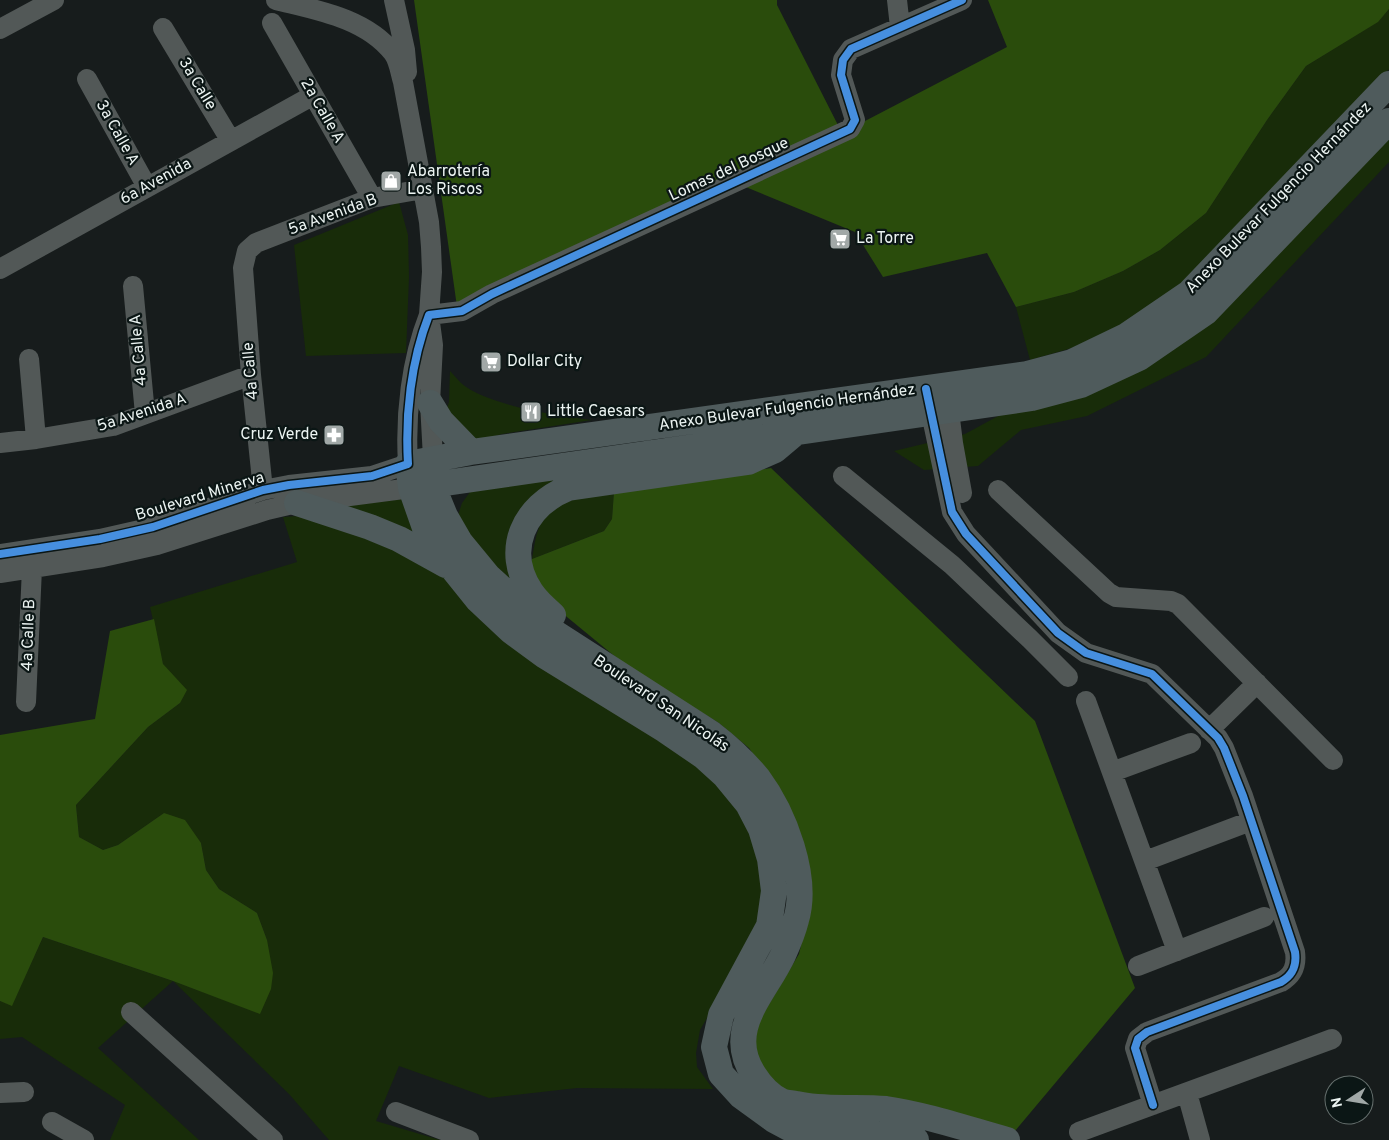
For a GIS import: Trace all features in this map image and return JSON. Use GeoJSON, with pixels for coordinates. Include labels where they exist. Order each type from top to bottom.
{"type":"FeatureCollection","features":[{"type":"Feature","properties":{"kind":"main road","name":"Anexo Bulevar Fulgencio Hernández"},"geometry":{"type":"LineString","coordinates":[[418,479],[796,432],[938,400],[1072,362],[1126,336],[1190,293],[1389,84]]}},
{"type":"Feature","properties":{"kind":"main road","name":"Anexo Bulevar Fulgencio Hernández"},"geometry":{"type":"LineString","coordinates":[[433,458],[472,452],[938,400],[1032,398],[1081,386],[1139,358],[1206,312],[1389,121]]}},
{"type":"Feature","properties":{"kind":"main road"},"geometry":{"type":"LineString","coordinates":[[430,403],[446,427],[472,452]]}},
{"type":"Feature","properties":{"kind":"main road"},"geometry":{"type":"LineString","coordinates":[[635,684],[606,654],[565,627],[532,593],[524,579],[519,555],[523,531],[530,516],[540,504],[553,494],[568,488],[748,462],[775,450],[796,432]]}},
{"type":"Feature","properties":{"kind":"main road"},"geometry":{"type":"LineString","coordinates":[[418,479],[433,458]]}},
{"type":"Feature","properties":{"kind":"main road","name":"Boulevard San Nicolás"},"geometry":{"type":"LineString","coordinates":[[418,479],[425,528],[437,549],[478,600],[511,631],[546,656],[665,730],[703,756],[725,776],[748,804],[761,829],[774,891],[769,926],[720,1015],[714,1047],[721,1074],[741,1096],[774,1120],[789,1128],[888,1135],[908,1139]]}},
{"type":"Feature","properties":{"kind":"main road","name":"Boulevard San Nicolás"},"geometry":{"type":"LineString","coordinates":[[418,479],[438,499],[445,516],[460,542],[488,576],[538,622],[712,734],[736,753],[758,778],[773,801],[794,854],[800,890],[797,919],[783,956],[748,1016],[742,1041],[747,1064],[762,1087],[782,1101],[809,1108],[885,1109],[925,1117],[1007,1140]]}},
{"type":"Feature","properties":{"kind":"main road"},"geometry":{"type":"LineString","coordinates":[[297,503],[370,527],[399,539],[452,568]]}},
{"type":"Feature","properties":{"kind":"street"},"geometry":{"type":"LineString","coordinates":[[0,29],[54,0]]}},
{"type":"Feature","properties":{"kind":"street"},"geometry":{"type":"LineString","coordinates":[[276,0],[340,17],[360,26],[376,37],[393,53],[398,63],[423,189],[431,247],[432,272],[429,315],[433,345],[430,403],[433,458]]}},
{"type":"Feature","properties":{"kind":"street"},"geometry":{"type":"LineString","coordinates":[[394,0],[406,50],[410,119]]}},
{"type":"Feature","properties":{"kind":"street"},"geometry":{"type":"LineString","coordinates":[[897,0],[900,27]]}},
{"type":"Feature","properties":{"kind":"street","name":"Lomas del Bosque"},"geometry":{"type":"LineString","coordinates":[[429,315],[462,310],[492,294],[850,129],[855,120],[841,75],[843,60],[851,49],[962,0]]}},
{"type":"Feature","properties":{"kind":"street","name":"2a Calle A"},"geometry":{"type":"LineString","coordinates":[[272,23],[372,198]]}},
{"type":"Feature","properties":{"kind":"street","name":"3a Calle"},"geometry":{"type":"LineString","coordinates":[[163,28],[231,141]]}},
{"type":"Feature","properties":{"kind":"street","name":"3a Calle A"},"geometry":{"type":"LineString","coordinates":[[87,79],[147,187]]}},
{"type":"Feature","properties":{"kind":"street","name":"6a Avenida"},"geometry":{"type":"LineString","coordinates":[[0,269],[312,96]]}},
{"type":"Feature","properties":{"kind":"street","name":"5a Avenida B"},"geometry":{"type":"LineString","coordinates":[[247,251],[256,244],[372,198],[423,189]]}},
{"type":"Feature","properties":{"kind":"street","name":"4a Calle"},"geometry":{"type":"LineString","coordinates":[[247,251],[243,268],[251,375],[263,490]]}},
{"type":"Feature","properties":{"kind":"street","name":"4a Calle A"},"geometry":{"type":"LineString","coordinates":[[133,286],[145,414]]}},
{"type":"Feature","properties":{"kind":"street"},"geometry":{"type":"LineString","coordinates":[[418,479],[407,444],[411,394],[419,342],[429,315]]}},
{"type":"Feature","properties":{"kind":"street"},"geometry":{"type":"LineString","coordinates":[[29,359],[36,439]]}},
{"type":"Feature","properties":{"kind":"street","name":"5a Avenida A"},"geometry":{"type":"LineString","coordinates":[[0,443],[113,426],[251,375]]}},
{"type":"Feature","properties":{"kind":"street"},"geometry":{"type":"LineString","coordinates":[[938,400],[952,512],[966,534],[1058,633],[1086,653],[1152,674],[1218,738],[1224,748],[1251,821],[1295,952],[1295,967],[1286,979],[1281,982],[1141,1036],[1135,1048],[1153,1105]]}},
{"type":"Feature","properties":{"kind":"street","name":"Boulevard Minerva"},"geometry":{"type":"LineString","coordinates":[[0,554],[100,539],[153,527],[263,490],[289,485],[372,476],[418,479]]}},
{"type":"Feature","properties":{"kind":"street"},"geometry":{"type":"LineString","coordinates":[[843,476],[952,565],[1068,677]]}},
{"type":"Feature","properties":{"kind":"street","name":"Boulevard Minerva"},"geometry":{"type":"LineString","coordinates":[[0,574],[103,557],[157,545],[266,510],[418,479]]}},
{"type":"Feature","properties":{"kind":"street"},"geometry":{"type":"LineString","coordinates":[[998,490],[1109,593],[1116,597],[1171,601],[1178,604],[1333,760]]}},
{"type":"Feature","properties":{"kind":"street","name":"4a Calle B"},"geometry":{"type":"LineString","coordinates":[[26,702],[32,568]]}},
{"type":"Feature","properties":{"kind":"street"},"geometry":{"type":"LineString","coordinates":[[1030,639],[1049,623]]}},
{"type":"Feature","properties":{"kind":"street"},"geometry":{"type":"LineString","coordinates":[[1209,730],[1257,683]]}},
{"type":"Feature","properties":{"kind":"street"},"geometry":{"type":"LineString","coordinates":[[1086,701],[1177,952]]}},
{"type":"Feature","properties":{"kind":"street"},"geometry":{"type":"LineString","coordinates":[[1112,772],[1191,743]]}},
{"type":"Feature","properties":{"kind":"street"},"geometry":{"type":"LineString","coordinates":[[1145,861],[1251,821]]}},
{"type":"Feature","properties":{"kind":"street"},"geometry":{"type":"LineString","coordinates":[[1138,966],[1264,918]]}},
{"type":"Feature","properties":{"kind":"street"},"geometry":{"type":"LineString","coordinates":[[131,1012],[273,1140]]}},
{"type":"Feature","properties":{"kind":"street"},"geometry":{"type":"LineString","coordinates":[[1079,1132],[1332,1039]]}},
{"type":"Feature","properties":{"kind":"street"},"geometry":{"type":"LineString","coordinates":[[0,1093],[24,1092]]}},
{"type":"Feature","properties":{"kind":"street"},"geometry":{"type":"LineString","coordinates":[[1187,1092],[1200,1140]]}},
{"type":"Feature","properties":{"kind":"street"},"geometry":{"type":"LineString","coordinates":[[396,1112],[469,1140]]}},
{"type":"Feature","properties":{"kind":"street"},"geometry":{"type":"LineString","coordinates":[[52,1122],[84,1140]]}},
{"type":"Feature","properties":{"kind":"green space"},"geometry":{"type":"Polygon","coordinates":[[[414,0],[777,0],[777,5],[842,133],[1007,47],[988,0],[1389,0],[1389,9],[1378,22],[1306,66],[1267,120],[1206,213],[1160,250],[1123,271],[1074,292],[1016,307],[987,253],[883,277],[855,232],[736,183],[458,314],[414,0]]]}},
{"type":"Feature","properties":{"kind":"green space"},"geometry":{"type":"Polygon","coordinates":[[[1389,9],[1389,69],[1165,304],[1103,339],[1030,360],[1016,307],[1074,292],[1123,271],[1160,250],[1206,213],[1267,120],[1306,66],[1377,22],[1389,9]]]}},
{"type":"Feature","properties":{"kind":"green space"},"geometry":{"type":"Polygon","coordinates":[[[1389,133],[1389,162],[1206,357],[1087,416],[1021,430],[978,466],[924,470],[894,451],[965,434],[1000,415],[1389,133]]]}},
{"type":"Feature","properties":{"kind":"green space"},"geometry":{"type":"Polygon","coordinates":[[[399,202],[408,235],[409,277],[406,353],[306,356],[294,245],[399,202]]]}},
{"type":"Feature","properties":{"kind":"green space"},"geometry":{"type":"Polygon","coordinates":[[[450,371],[461,383],[488,398],[523,408],[592,420],[502,434],[477,440],[445,414],[449,402],[450,371]]]}},
{"type":"Feature","properties":{"kind":"green space"},"geometry":{"type":"Polygon","coordinates":[[[769,445],[570,484],[527,515],[529,597],[480,554],[458,515],[462,503],[470,492],[769,445]]]}},
{"type":"Feature","properties":{"kind":"green space"},"geometry":{"type":"Polygon","coordinates":[[[771,468],[1035,721],[1135,988],[1015,1131],[782,1093],[756,1058],[756,1026],[799,954],[809,911],[779,791],[749,748],[719,723],[629,668],[567,617],[541,592],[530,567],[532,559],[604,531],[612,519],[614,492],[771,468]]]}},
{"type":"Feature","properties":{"kind":"green space"},"geometry":{"type":"Polygon","coordinates":[[[614,492],[612,519],[604,531],[532,559],[539,528],[551,510],[570,501],[614,492]]]}},
{"type":"Feature","properties":{"kind":"green space"},"geometry":{"type":"Polygon","coordinates":[[[402,499],[428,549],[327,508],[402,499]]]}},
{"type":"Feature","properties":{"kind":"green space"},"geometry":{"type":"Polygon","coordinates":[[[299,516],[357,531],[442,574],[683,752],[722,785],[757,838],[766,904],[700,1030],[696,1053],[697,1067],[713,1089],[577,1088],[489,1098],[399,1066],[376,1121],[440,1140],[329,1140],[289,1094],[173,981],[260,1013],[267,940],[257,913],[219,889],[206,870],[201,843],[164,813],[118,845],[103,850],[79,837],[76,805],[148,727],[180,703],[163,664],[150,607],[297,562],[283,517],[299,516]]]}},
{"type":"Feature","properties":{"kind":"green space"},"geometry":{"type":"Polygon","coordinates":[[[154,619],[163,664],[187,690],[180,703],[148,727],[76,805],[79,837],[103,850],[118,845],[164,813],[185,820],[201,843],[206,870],[219,889],[257,913],[267,940],[273,973],[271,989],[260,1014],[173,981],[43,937],[12,1006],[0,1001],[0,735],[95,719],[110,631],[154,619]]]}},
{"type":"Feature","properties":{"kind":"green space"},"geometry":{"type":"Polygon","coordinates":[[[43,937],[173,981],[98,1048],[199,1140],[110,1140],[125,1105],[22,1037],[0,1039],[0,1001],[12,1005],[43,937]]]}},
{"type":"Feature","properties":{"kind":"cycle path"},"geometry":{"type":"LineString","coordinates":[[0,554],[100,539],[153,527],[263,490],[289,485],[372,476],[408,464],[407,427],[411,388],[418,351],[429,315],[462,311],[492,294],[850,129],[855,120],[841,75],[843,60],[851,49],[962,0]]}},
{"type":"Feature","properties":{"kind":"cycle path"},"geometry":{"type":"LineString","coordinates":[[926,389],[952,512],[966,534],[1058,633],[1086,653],[1152,674],[1218,738],[1224,748],[1243,796],[1295,952],[1293,970],[1281,982],[1147,1032],[1138,1039],[1135,1048],[1153,1105]]}},
{"type":"Feature","properties":{"kind":"place","name":"Abarrotería Los Riscos"},"geometry":{"type":"Point","coordinates":[391,181]}},
{"type":"Feature","properties":{"kind":"place","name":"La Torre"},"geometry":{"type":"Point","coordinates":[840,239]}},
{"type":"Feature","properties":{"kind":"place","name":"Dollar City"},"geometry":{"type":"Point","coordinates":[491,362]}},
{"type":"Feature","properties":{"kind":"place","name":"Little Caesars"},"geometry":{"type":"Point","coordinates":[531,412]}},
{"type":"Feature","properties":{"kind":"place","name":"Cruz Verde"},"geometry":{"type":"Point","coordinates":[334,435]}}]}
